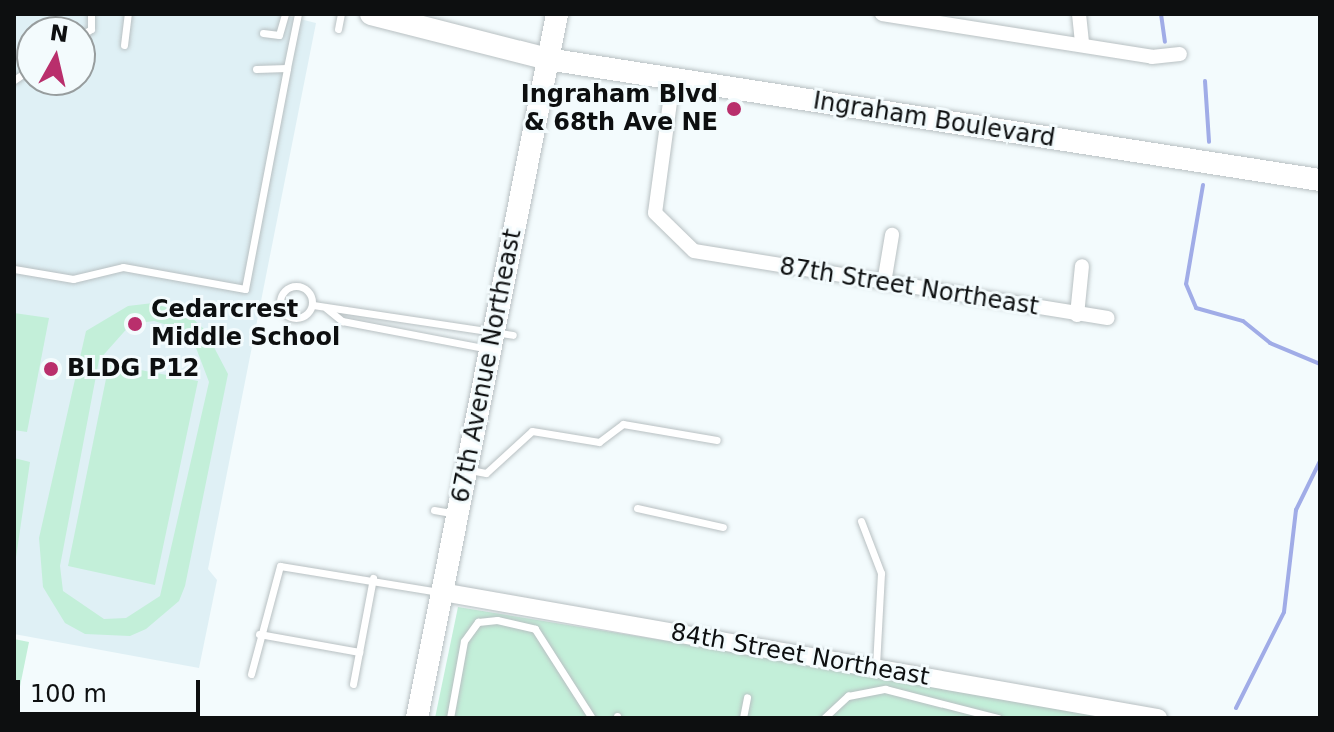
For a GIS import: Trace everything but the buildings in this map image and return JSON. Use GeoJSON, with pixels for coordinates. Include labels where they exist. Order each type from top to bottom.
{"type":"FeatureCollection","features":[{"type":"Feature","properties":{"kind":"main road","name":"Ingraham Boulevard"},"geometry":{"type":"LineString","coordinates":[[371,14],[547,59],[1320,180]]}},
{"type":"Feature","properties":{"kind":"main road","name":"67th Avenue Northeast"},"geometry":{"type":"LineString","coordinates":[[417,718],[466,470],[499,339],[557,14]]}},
{"type":"Feature","properties":{"kind":"street"},"geometry":{"type":"LineString","coordinates":[[882,14],[1082,45],[1180,54]]}},
{"type":"Feature","properties":{"kind":"street"},"geometry":{"type":"LineString","coordinates":[[1079,14],[1082,45]]}},
{"type":"Feature","properties":{"kind":"street","name":"87th Street Northeast"},"geometry":{"type":"LineString","coordinates":[[673,80],[655,213],[677,240],[711,255],[1108,318]]}},
{"type":"Feature","properties":{"kind":"street"},"geometry":{"type":"LineString","coordinates":[[884,283],[892,235]]}},
{"type":"Feature","properties":{"kind":"street"},"geometry":{"type":"LineString","coordinates":[[1077,315],[1082,266]]}},
{"type":"Feature","properties":{"kind":"street","name":"84th Street Northeast"},"geometry":{"type":"LineString","coordinates":[[442,592],[632,623],[708,632],[759,651],[1158,718]]}},
{"type":"Feature","properties":{"kind":"lane"},"geometry":{"type":"LineString","coordinates":[[124,45],[128,14]]}},
{"type":"Feature","properties":{"kind":"lane"},"geometry":{"type":"LineString","coordinates":[[263,33],[279,35],[285,14]]}},
{"type":"Feature","properties":{"kind":"lane"},"geometry":{"type":"LineString","coordinates":[[14,269],[73,279],[123,267],[245,289],[298,14]]}},
{"type":"Feature","properties":{"kind":"lane"},"geometry":{"type":"LineString","coordinates":[[338,29],[341,14]]}},
{"type":"Feature","properties":{"kind":"lane"},"geometry":{"type":"LineString","coordinates":[[256,69],[287,68]]}},
{"type":"Feature","properties":{"kind":"lane"},"geometry":{"type":"LineString","coordinates":[[313,305],[302,317],[291,317],[281,299],[297,286],[313,305],[326,308],[345,305],[499,339]]}},
{"type":"Feature","properties":{"kind":"lane"},"geometry":{"type":"LineString","coordinates":[[342,321],[345,305]]}},
{"type":"Feature","properties":{"kind":"lane"},"geometry":{"type":"LineString","coordinates":[[326,308],[342,321],[499,339]]}},
{"type":"Feature","properties":{"kind":"lane"},"geometry":{"type":"LineString","coordinates":[[466,470],[486,473],[532,431],[599,442],[623,424],[717,440]]}},
{"type":"Feature","properties":{"kind":"lane"},"geometry":{"type":"LineString","coordinates":[[637,508],[723,527]]}},
{"type":"Feature","properties":{"kind":"lane"},"geometry":{"type":"LineString","coordinates":[[434,510],[458,515]]}},
{"type":"Feature","properties":{"kind":"lane"},"geometry":{"type":"LineString","coordinates":[[861,521],[881,573],[876,669]]}},
{"type":"Feature","properties":{"kind":"lane"},"geometry":{"type":"LineString","coordinates":[[251,674],[259,634],[280,566],[373,578],[442,592]]}},
{"type":"Feature","properties":{"kind":"lane"},"geometry":{"type":"LineString","coordinates":[[353,684],[373,578]]}},
{"type":"Feature","properties":{"kind":"lane"},"geometry":{"type":"LineString","coordinates":[[450,718],[464,641],[478,622],[497,620],[535,629],[592,718]]}},
{"type":"Feature","properties":{"kind":"lane"},"geometry":{"type":"LineString","coordinates":[[259,634],[359,652]]}},
{"type":"Feature","properties":{"kind":"lane"},"geometry":{"type":"LineString","coordinates":[[824,718],[848,696],[885,689],[998,718]]}},
{"type":"Feature","properties":{"kind":"lane"},"geometry":{"type":"LineString","coordinates":[[743,718],[747,697]]}},
{"type":"Feature","properties":{"kind":"shaded area","name":"Cedarcrest Middle School"},"geometry":{"type":"Polygon","coordinates":[[[14,14],[280,14],[316,23],[208,569],[217,580],[199,668],[14,634],[14,14]]]}},
{"type":"Feature","properties":{"kind":"green space"},"geometry":{"type":"Polygon","coordinates":[[[153,303],[189,315],[205,330],[228,374],[185,586],[179,601],[146,629],[130,636],[85,634],[65,623],[43,587],[39,538],[86,331],[128,306],[153,303]],[[154,321],[131,324],[99,360],[60,566],[63,591],[104,619],[126,618],[160,596],[209,382],[190,332],[154,321]]]}},
{"type":"Feature","properties":{"kind":"green space"},"geometry":{"type":"Polygon","coordinates":[[[14,313],[49,318],[27,432],[14,430],[14,313]]]}},
{"type":"Feature","properties":{"kind":"green space"},"geometry":{"type":"Polygon","coordinates":[[[109,364],[198,381],[155,585],[68,566],[109,364]]]}},
{"type":"Feature","properties":{"kind":"green space"},"geometry":{"type":"Polygon","coordinates":[[[14,458],[30,462],[14,571],[14,458]]]}},
{"type":"Feature","properties":{"kind":"green space"},"geometry":{"type":"Polygon","coordinates":[[[458,607],[1140,718],[435,718],[458,607]]]}},
{"type":"Feature","properties":{"kind":"green space"},"geometry":{"type":"Polygon","coordinates":[[[14,639],[29,642],[14,716],[14,639]]]}},
{"type":"Feature","properties":{"kind":"waterway"},"geometry":{"type":"LineString","coordinates":[[1161,14],[1165,42]]}},
{"type":"Feature","properties":{"kind":"waterway"},"geometry":{"type":"LineString","coordinates":[[1205,81],[1209,142]]}},
{"type":"Feature","properties":{"kind":"waterway"},"geometry":{"type":"LineString","coordinates":[[1203,185],[1186,284],[1196,308],[1243,321],[1270,343],[1320,364]]}},
{"type":"Feature","properties":{"kind":"waterway"},"geometry":{"type":"LineString","coordinates":[[1236,708],[1284,612],[1296,510],[1320,461]]}},
{"type":"Feature","properties":{"kind":"place","name":"Ingraham Blvd & 68th Ave NE"},"geometry":{"type":"Point","coordinates":[734,109]}},
{"type":"Feature","properties":{"kind":"place","name":"Cedarcrest Middle School"},"geometry":{"type":"Point","coordinates":[135,324]}},
{"type":"Feature","properties":{"kind":"place","name":"BLDG P12"},"geometry":{"type":"Point","coordinates":[51,369]}}]}
